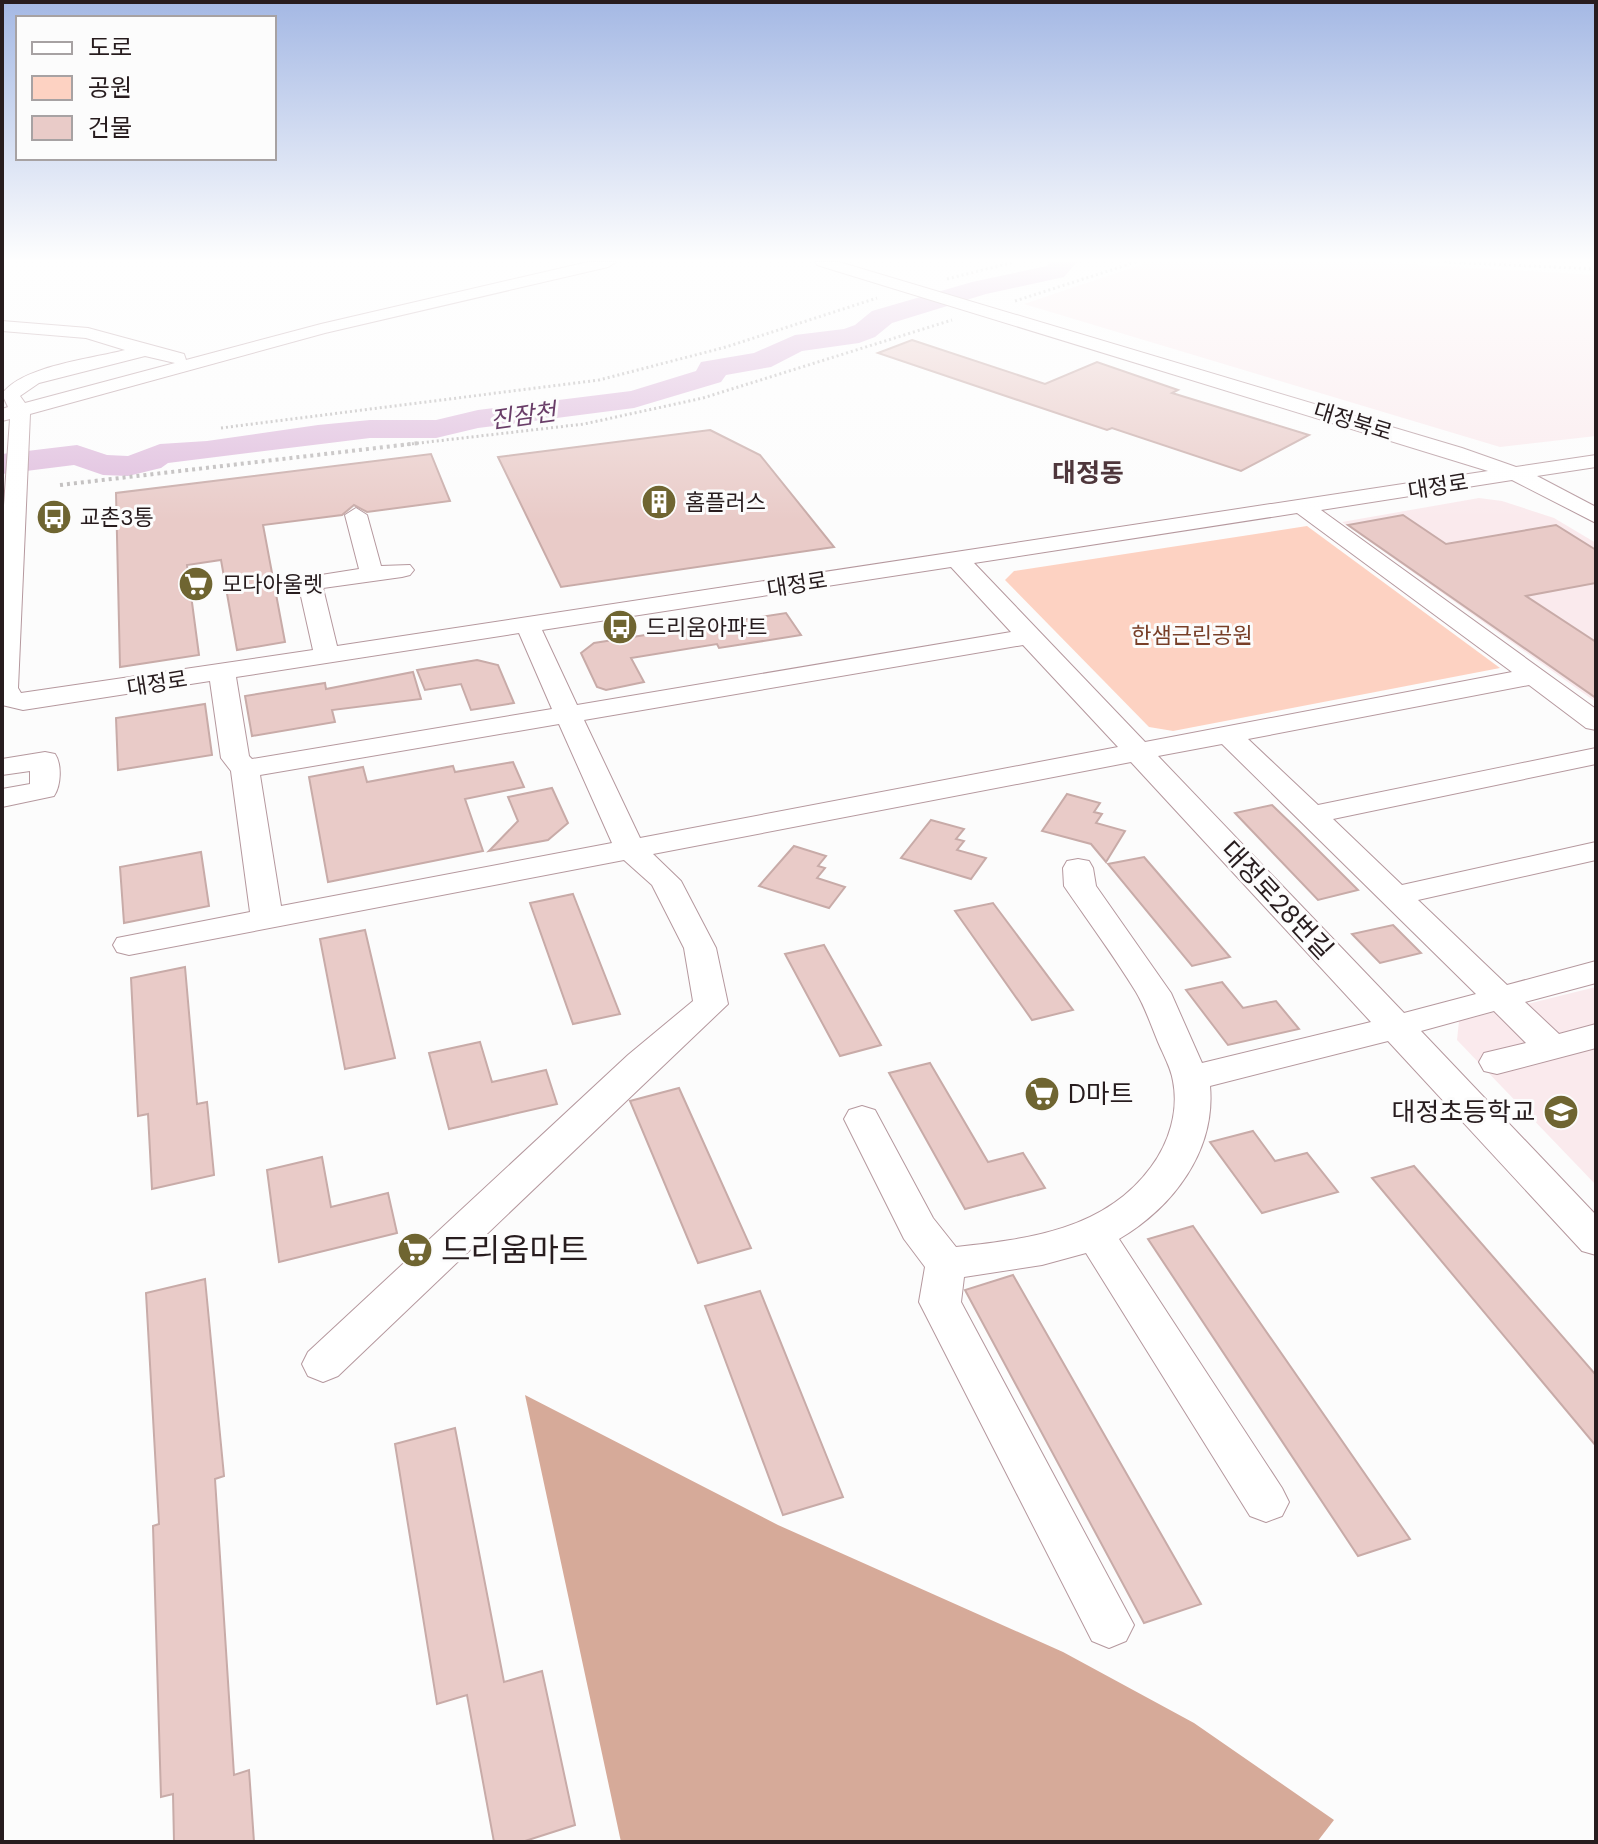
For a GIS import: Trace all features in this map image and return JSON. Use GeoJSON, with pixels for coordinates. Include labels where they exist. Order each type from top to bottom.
{"type":"FeatureCollection","features":[{"type":"Feature","properties":{"kind":"street"},"geometry":{"type":"LineString","coordinates":[[136,348],[178,358]]}},
{"type":"Feature","properties":{"kind":"street"},"geometry":{"type":"LineString","coordinates":[[9,407],[216,348]]}},
{"type":"Feature","properties":{"kind":"street"},"geometry":{"type":"LineString","coordinates":[[9,407],[245,348]]}},
{"type":"Feature","properties":{"kind":"street","name":"대정북로"},"geometry":{"type":"LineString","coordinates":[[1111,348],[1455,452],[1516,474],[1596,516]]}},
{"type":"Feature","properties":{"kind":"street"},"geometry":{"type":"LineString","coordinates":[[6,697],[19,448],[9,407],[10,396],[16,388],[32,379],[145,351]]}},
{"type":"Feature","properties":{"kind":"street","name":"대정로"},"geometry":{"type":"LineString","coordinates":[[6,697],[38,702],[1596,461]]}},
{"type":"Feature","properties":{"kind":"street"},"geometry":{"type":"LineString","coordinates":[[1304,508],[1596,722]]}},
{"type":"Feature","properties":{"kind":"street"},"geometry":{"type":"LineString","coordinates":[[357,520],[372,574]]}},
{"type":"Feature","properties":{"kind":"street","name":"대정로28번길"},"geometry":{"type":"LineString","coordinates":[[958,560],[1596,1240]]}},
{"type":"Feature","properties":{"kind":"street"},"geometry":{"type":"LineString","coordinates":[[327,657],[310,583],[402,570]]}},
{"type":"Feature","properties":{"kind":"street"},"geometry":{"type":"LineString","coordinates":[[323,1364],[641,1064],[711,1004],[700,948],[665,881],[630,849],[528,626]]}},
{"type":"Feature","properties":{"kind":"street"},"geometry":{"type":"LineString","coordinates":[[245,769],[1030,636]]}},
{"type":"Feature","properties":{"kind":"street"},"geometry":{"type":"LineString","coordinates":[[222,673],[235,758],[245,769],[267,918]]}},
{"type":"Feature","properties":{"kind":"street"},"geometry":{"type":"LineString","coordinates":[[129,945],[1534,676]]}},
{"type":"Feature","properties":{"kind":"street"},"geometry":{"type":"LineString","coordinates":[[1228,735],[1552,1048]]}},
{"type":"Feature","properties":{"kind":"street"},"geometry":{"type":"LineString","coordinates":[[1312,815],[1596,756]]}},
{"type":"Feature","properties":{"kind":"street"},"geometry":{"type":"LineString","coordinates":[[2,767],[45,760],[44,790],[2,798]]}},
{"type":"Feature","properties":{"kind":"street"},"geometry":{"type":"LineString","coordinates":[[1396,896],[1596,851]]}},
{"type":"Feature","properties":{"kind":"street"},"geometry":{"type":"LineString","coordinates":[[946,1264],[1054,1248],[1095,1234],[1140,1208],[1165,1180],[1182,1151],[1191,1125],[1195,1104],[1191,1078],[1154,993],[1080,886],[1078,868]]}},
{"type":"Feature","properties":{"kind":"street"},"geometry":{"type":"LineString","coordinates":[[1191,1078],[1359,1037],[1596,972]]}},
{"type":"Feature","properties":{"kind":"street"},"geometry":{"type":"LineString","coordinates":[[1497,1062],[1596,1036]]}},
{"type":"Feature","properties":{"kind":"street"},"geometry":{"type":"LineString","coordinates":[[862,1119],[918,1228],[946,1264],[940,1302],[1109,1625]]}},
{"type":"Feature","properties":{"kind":"street"},"geometry":{"type":"LineString","coordinates":[[1095,1234],[1266,1502]]}},
{"type":"Feature","properties":{"kind":"path"},"geometry":{"type":"LineString","coordinates":[[221,428],[481,398],[599,380],[722,348]]}},
{"type":"Feature","properties":{"kind":"path"},"geometry":{"type":"LineString","coordinates":[[60,485],[584,424],[703,398],[863,348]]}},
{"type":"Feature","properties":{"kind":"shaded area"},"geometry":{"type":"Polygon","coordinates":[[[1171,348],[1596,348],[1596,436],[1500,447],[1171,348]]]}},
{"type":"Feature","properties":{"kind":"shaded area"},"geometry":{"type":"Polygon","coordinates":[[[1479,498],[1502,501],[1554,518],[1596,543],[1596,702],[1342,522],[1479,498]]]}},
{"type":"Feature","properties":{"kind":"shaded area","name":"대정초등학교"},"geometry":{"type":"Polygon","coordinates":[[[1596,987],[1596,1185],[1457,1040],[1459,1021],[1596,987]]]}},
{"type":"Feature","properties":{"kind":"shaded area"},"geometry":{"type":"Polygon","coordinates":[[[525,1395],[778,1525],[1063,1652],[1194,1723],[1334,1820],[1317,1842],[621,1842],[525,1395]]]}},
{"type":"Feature","properties":{"kind":"green space","name":"한샘근린공원"},"geometry":{"type":"Polygon","coordinates":[[[1307,526],[1500,668],[1173,731],[1149,727],[1005,580],[1014,571],[1307,526]]]}},
{"type":"Feature","properties":{"kind":"building"},"geometry":{"type":"Polygon","coordinates":[[[891,348],[936,348],[1045,384],[1097,362],[1178,390],[1172,393],[1309,435],[1241,471],[1112,428],[1107,430],[878,353],[891,348]]]}},
{"type":"Feature","properties":{"kind":"building","name":"홈플러스"},"geometry":{"type":"Polygon","coordinates":[[[710,430],[760,455],[834,547],[561,587],[498,457],[710,430]]]}},
{"type":"Feature","properties":{"kind":"building","name":"모다아울렛"},"geometry":{"type":"Polygon","coordinates":[[[431,454],[450,501],[367,512],[354,505],[342,515],[263,525],[285,642],[237,650],[221,560],[187,565],[199,655],[120,667],[116,493],[431,454]]]}},
{"type":"Feature","properties":{"kind":"building"},"geometry":{"type":"Polygon","coordinates":[[[1403,515],[1446,544],[1556,525],[1596,550],[1596,583],[1526,596],[1596,642],[1596,698],[1348,525],[1403,515]]]}},
{"type":"Feature","properties":{"kind":"building"},"geometry":{"type":"Polygon","coordinates":[[[786,613],[801,635],[631,658],[644,682],[606,690],[597,687],[581,653],[594,643],[786,613]]]}},
{"type":"Feature","properties":{"kind":"building"},"geometry":{"type":"Polygon","coordinates":[[[477,660],[498,665],[514,703],[471,710],[461,684],[425,690],[417,670],[477,660]]]}},
{"type":"Feature","properties":{"kind":"building"},"geometry":{"type":"Polygon","coordinates":[[[413,672],[421,699],[332,710],[335,722],[252,736],[245,696],[325,683],[326,689],[413,672]]]}},
{"type":"Feature","properties":{"kind":"building"},"geometry":{"type":"Polygon","coordinates":[[[205,704],[212,755],[118,770],[116,718],[205,704]]]}},
{"type":"Feature","properties":{"kind":"building"},"geometry":{"type":"Polygon","coordinates":[[[513,762],[524,787],[465,799],[483,851],[328,882],[309,777],[363,767],[367,782],[453,766],[455,772],[513,762]]]}},
{"type":"Feature","properties":{"kind":"building"},"geometry":{"type":"Polygon","coordinates":[[[552,788],[568,823],[548,840],[489,851],[518,821],[508,797],[552,788]]]}},
{"type":"Feature","properties":{"kind":"building"},"geometry":{"type":"Polygon","coordinates":[[[1067,794],[1100,803],[1094,812],[1102,814],[1096,823],[1125,831],[1106,862],[1091,844],[1042,831],[1067,794]]]}},
{"type":"Feature","properties":{"kind":"building"},"geometry":{"type":"Polygon","coordinates":[[[1272,805],[1358,890],[1318,900],[1235,813],[1272,805]]]}},
{"type":"Feature","properties":{"kind":"building"},"geometry":{"type":"Polygon","coordinates":[[[931,820],[964,829],[956,839],[964,841],[957,850],[986,858],[971,879],[901,858],[931,820]]]}},
{"type":"Feature","properties":{"kind":"building"},"geometry":{"type":"Polygon","coordinates":[[[794,846],[826,856],[818,866],[825,868],[817,878],[845,887],[829,908],[759,886],[794,846]]]}},
{"type":"Feature","properties":{"kind":"building"},"geometry":{"type":"Polygon","coordinates":[[[201,852],[209,906],[124,923],[120,867],[201,852]]]}},
{"type":"Feature","properties":{"kind":"building"},"geometry":{"type":"Polygon","coordinates":[[[1144,857],[1230,957],[1192,966],[1108,864],[1144,857]]]}},
{"type":"Feature","properties":{"kind":"building"},"geometry":{"type":"Polygon","coordinates":[[[573,894],[620,1014],[573,1024],[530,903],[573,894]]]}},
{"type":"Feature","properties":{"kind":"building"},"geometry":{"type":"Polygon","coordinates":[[[993,903],[1073,1010],[1032,1020],[955,911],[993,903]]]}},
{"type":"Feature","properties":{"kind":"building"},"geometry":{"type":"Polygon","coordinates":[[[1393,925],[1421,953],[1380,963],[1352,934],[1393,925]]]}},
{"type":"Feature","properties":{"kind":"building"},"geometry":{"type":"Polygon","coordinates":[[[365,930],[395,1058],[345,1069],[320,939],[365,930]]]}},
{"type":"Feature","properties":{"kind":"building"},"geometry":{"type":"Polygon","coordinates":[[[824,945],[881,1045],[840,1056],[785,954],[824,945]]]}},
{"type":"Feature","properties":{"kind":"building"},"geometry":{"type":"Polygon","coordinates":[[[185,967],[197,1104],[207,1102],[214,1175],[152,1189],[148,1114],[138,1116],[131,978],[185,967]]]}},
{"type":"Feature","properties":{"kind":"building"},"geometry":{"type":"Polygon","coordinates":[[[1222,982],[1243,1008],[1276,1001],[1299,1029],[1228,1045],[1186,990],[1222,982]]]}},
{"type":"Feature","properties":{"kind":"building"},"geometry":{"type":"Polygon","coordinates":[[[480,1042],[492,1082],[546,1070],[557,1104],[449,1129],[429,1053],[480,1042]]]}},
{"type":"Feature","properties":{"kind":"building"},"geometry":{"type":"Polygon","coordinates":[[[930,1063],[988,1162],[1023,1153],[1045,1188],[965,1209],[889,1073],[930,1063]]]}},
{"type":"Feature","properties":{"kind":"building"},"geometry":{"type":"Polygon","coordinates":[[[679,1088],[751,1248],[698,1263],[630,1101],[679,1088]]]}},
{"type":"Feature","properties":{"kind":"building"},"geometry":{"type":"Polygon","coordinates":[[[1253,1131],[1275,1161],[1307,1153],[1338,1192],[1262,1213],[1210,1142],[1253,1131]]]}},
{"type":"Feature","properties":{"kind":"building"},"geometry":{"type":"Polygon","coordinates":[[[322,1157],[331,1207],[388,1193],[397,1233],[279,1262],[267,1170],[322,1157]]]}},
{"type":"Feature","properties":{"kind":"building"},"geometry":{"type":"Polygon","coordinates":[[[1414,1166],[1596,1375],[1596,1446],[1372,1178],[1414,1166]]]}},
{"type":"Feature","properties":{"kind":"building"},"geometry":{"type":"Polygon","coordinates":[[[1193,1226],[1410,1539],[1358,1556],[1148,1239],[1193,1226]]]}},
{"type":"Feature","properties":{"kind":"building"},"geometry":{"type":"Polygon","coordinates":[[[1013,1275],[1201,1604],[1144,1623],[965,1290],[1013,1275]]]}},
{"type":"Feature","properties":{"kind":"building"},"geometry":{"type":"Polygon","coordinates":[[[205,1279],[224,1476],[215,1479],[234,1775],[249,1770],[254,1842],[174,1842],[173,1794],[161,1797],[153,1526],[159,1524],[146,1293],[205,1279]]]}},
{"type":"Feature","properties":{"kind":"building"},"geometry":{"type":"Polygon","coordinates":[[[760,1291],[843,1497],[783,1515],[705,1306],[760,1291]]]}},
{"type":"Feature","properties":{"kind":"building"},"geometry":{"type":"Polygon","coordinates":[[[455,1428],[504,1682],[542,1671],[575,1825],[522,1842],[494,1842],[467,1695],[437,1704],[395,1444],[455,1428]]]}},
{"type":"Feature","properties":{"kind":"waterway","name":"진잠천"},"geometry":{"type":"LineString","coordinates":[[2,464],[77,455],[103,465],[128,466],[150,461],[160,454],[207,451],[318,434],[370,429],[436,429],[478,419],[634,399],[711,376],[711,368],[761,361],[785,348]]}},
{"type":"Feature","properties":{"kind":"place","name":"홈플러스"},"geometry":{"type":"Point","coordinates":[659,502]}},
{"type":"Feature","properties":{"kind":"place","name":"교촌3통"},"geometry":{"type":"Point","coordinates":[54,517]}},
{"type":"Feature","properties":{"kind":"place","name":"모다아울렛"},"geometry":{"type":"Point","coordinates":[196,584]}},
{"type":"Feature","properties":{"kind":"place","name":"드리움아파트"},"geometry":{"type":"Point","coordinates":[620,627]}},
{"type":"Feature","properties":{"kind":"place","name":"D마트"},"geometry":{"type":"Point","coordinates":[1042,1094]}},
{"type":"Feature","properties":{"kind":"place","name":"대정초등학교"},"geometry":{"type":"Point","coordinates":[1561,1112]}},
{"type":"Feature","properties":{"kind":"place","name":"드리움마트"},"geometry":{"type":"Point","coordinates":[415,1250]}},
{"type":"Feature","properties":{"kind":"district","name":"대정동"},"geometry":{"type":"Point","coordinates":[1088,473]}}]}
